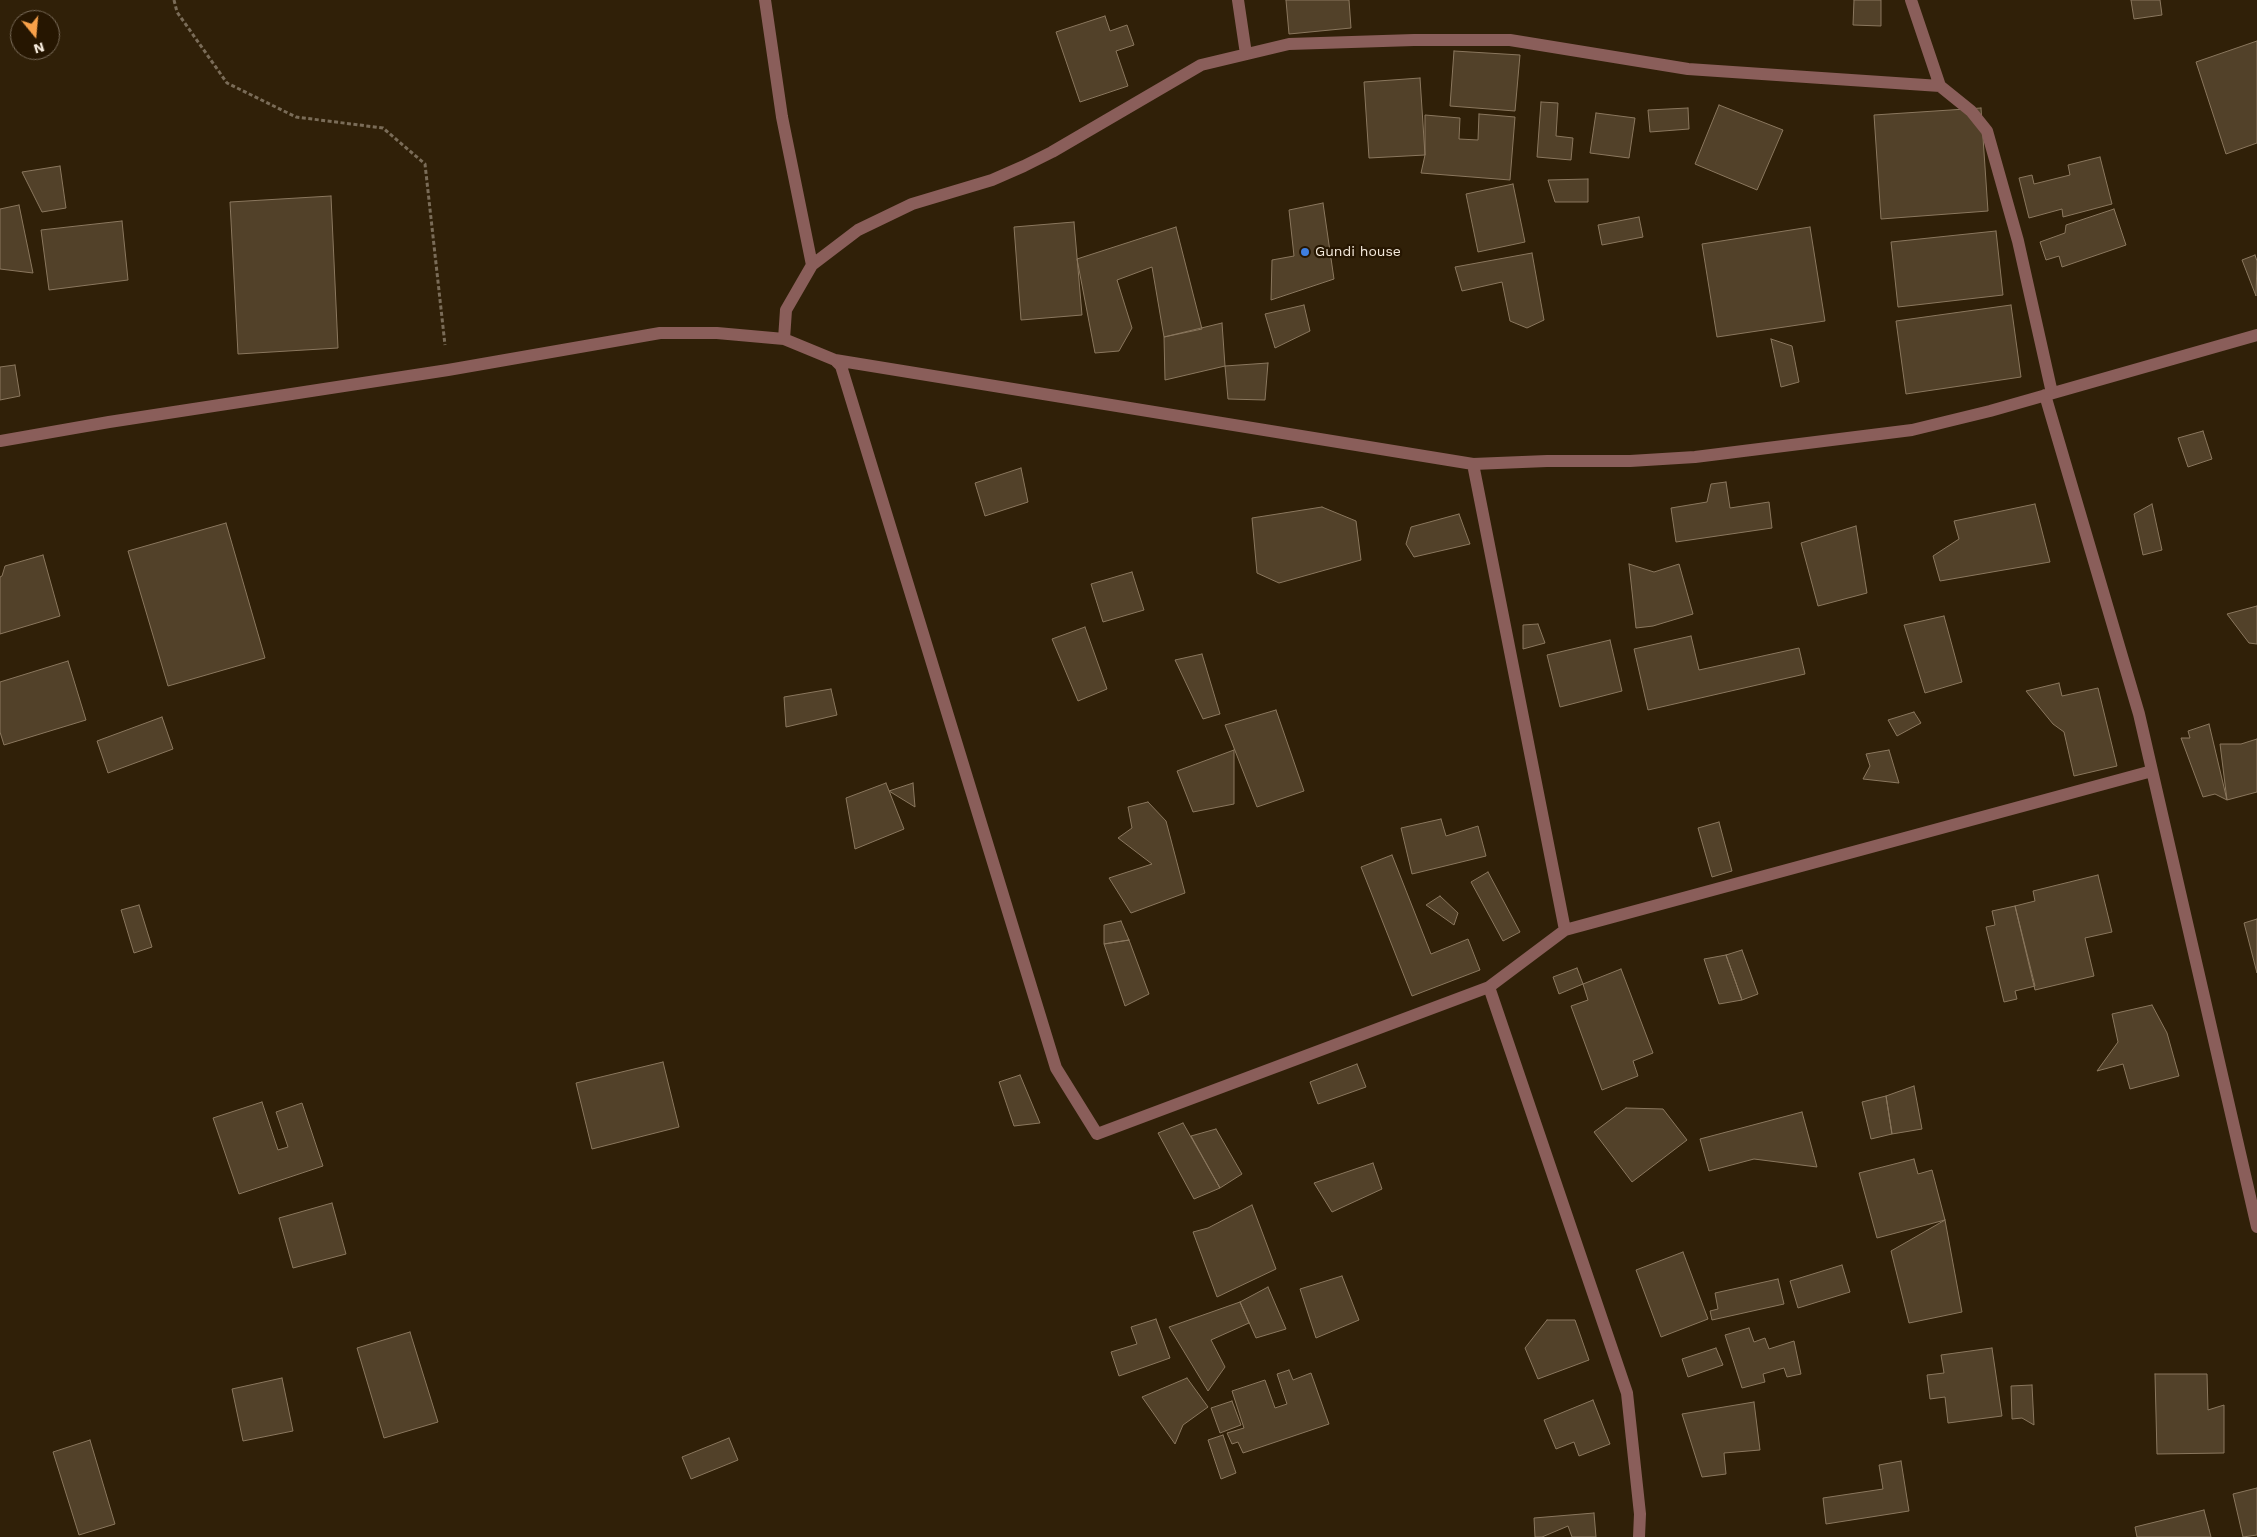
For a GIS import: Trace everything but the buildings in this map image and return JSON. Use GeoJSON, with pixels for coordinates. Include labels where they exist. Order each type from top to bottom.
{"type":"FeatureCollection","features":[{"type":"Feature","properties":{"kind":"street"},"geometry":{"type":"LineString","coordinates":[[765,0],[782,117],[812,265]]}},
{"type":"Feature","properties":{"kind":"street"},"geometry":{"type":"LineString","coordinates":[[1238,0],[1246,54]]}},
{"type":"Feature","properties":{"kind":"street"},"geometry":{"type":"LineString","coordinates":[[1911,0],[1940,86],[1971,111],[1987,131],[2018,241],[2049,394],[2139,714],[2257,1227]]}},
{"type":"Feature","properties":{"kind":"street"},"geometry":{"type":"LineString","coordinates":[[784,340],[786,310],[812,265],[858,230],[912,204],[992,180],[1024,166],[1052,152],[1201,65],[1289,44],[1414,40],[1510,40],[1688,69],[1940,86]]}},
{"type":"Feature","properties":{"kind":"street"},"geometry":{"type":"LineString","coordinates":[[0,442],[109,422],[448,370],[660,333],[716,333],[784,340],[834,360],[1472,464],[1696,457],[1912,430],[1990,411],[2257,335]]}},
{"type":"Feature","properties":{"kind":"street"},"geometry":{"type":"LineString","coordinates":[[834,360],[841,366],[1056,1068],[1097,1134],[1489,987],[1565,930],[2152,771]]}},
{"type":"Feature","properties":{"kind":"street"},"geometry":{"type":"LineString","coordinates":[[1472,464],[1565,930]]}},
{"type":"Feature","properties":{"kind":"street"},"geometry":{"type":"LineString","coordinates":[[1489,987],[1627,1393],[1640,1514],[1639,1537]]}},
{"type":"Feature","properties":{"kind":"path"},"geometry":{"type":"LineString","coordinates":[[174,0],[177,12],[227,83],[296,117],[383,128],[425,164],[448,370]]}},
{"type":"Feature","properties":{"kind":"place","name":"Gundi house"},"geometry":{"type":"Point","coordinates":[1305,252]}}]}
